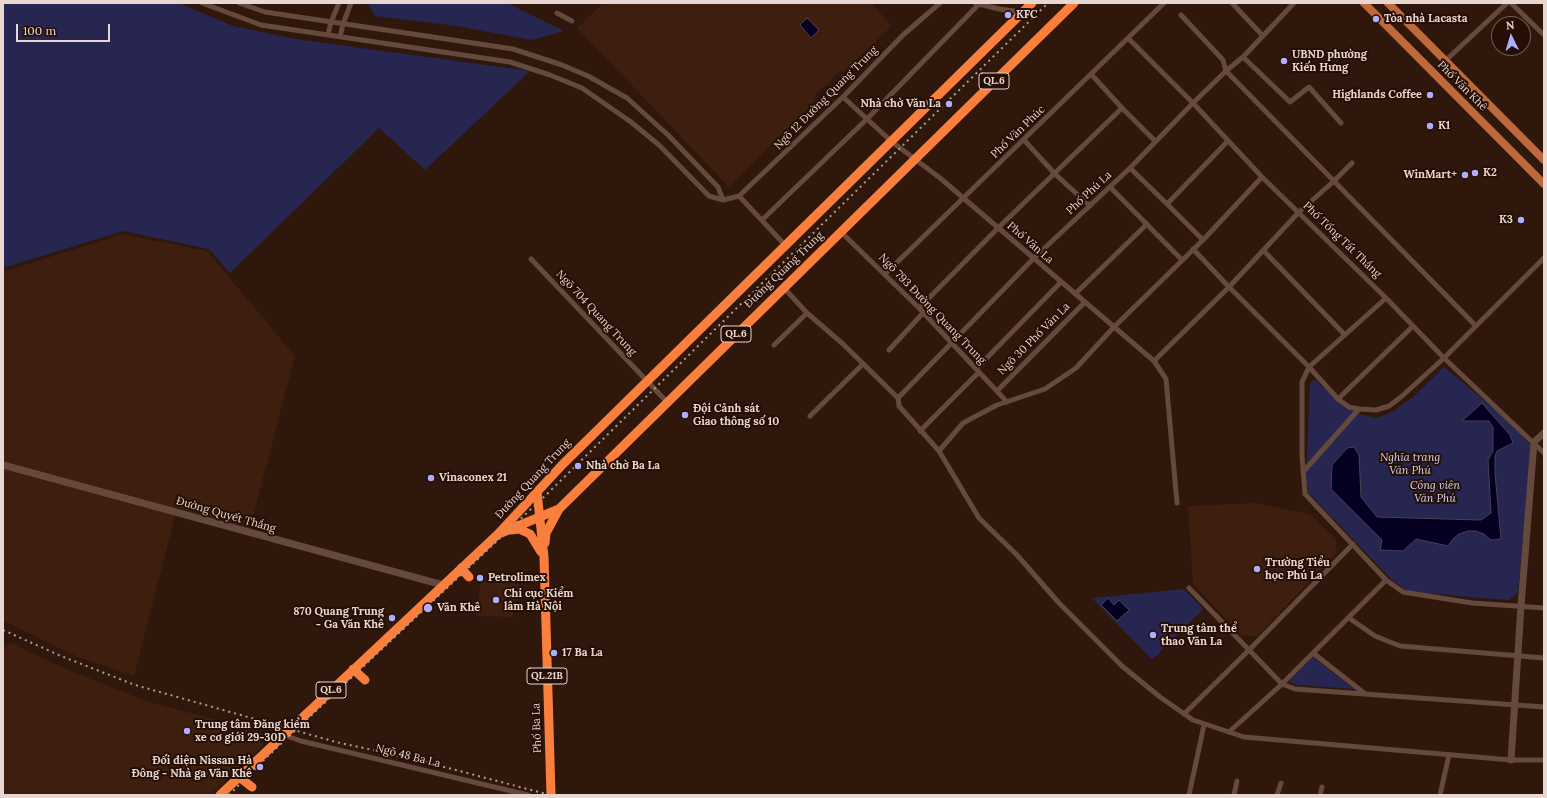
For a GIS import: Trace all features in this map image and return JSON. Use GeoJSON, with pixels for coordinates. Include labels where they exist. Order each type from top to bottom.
{"type":"FeatureCollection","features":[{"type":"Feature","properties":{"kind":"highway","name":"Đường Quang Trung"},"geometry":{"type":"LineString","coordinates":[[220,795],[498,534],[563,464],[646,381],[1032,3]]}},
{"type":"Feature","properties":{"kind":"highway","name":"Đường Quang Trung"},"geometry":{"type":"LineString","coordinates":[[498,534],[559,509],[1074,3]]}},
{"type":"Feature","properties":{"kind":"highway","name":"Phố Ba La"},"geometry":{"type":"LineString","coordinates":[[537,492],[544,557],[551,795]]}},
{"type":"Feature","properties":{"kind":"highway"},"geometry":{"type":"LineString","coordinates":[[544,557],[546,533],[559,509]]}},
{"type":"Feature","properties":{"kind":"highway"},"geometry":{"type":"LineString","coordinates":[[498,534],[519,529],[530,534],[536,541],[544,557]]}},
{"type":"Feature","properties":{"kind":"highway"},"geometry":{"type":"LineString","coordinates":[[461,568],[469,577]]}},
{"type":"Feature","properties":{"kind":"highway"},"geometry":{"type":"LineString","coordinates":[[353,669],[365,680]]}},
{"type":"Feature","properties":{"kind":"highway"},"geometry":{"type":"LineString","coordinates":[[240,777],[252,787]]}},
{"type":"Feature","properties":{"kind":"main road","name":"Phố Văn Khê"},"geometry":{"type":"LineString","coordinates":[[1364,3],[1544,184]]}},
{"type":"Feature","properties":{"kind":"main road","name":"Phố Văn Khê"},"geometry":{"type":"LineString","coordinates":[[1388,3],[1544,160]]}},
{"type":"Feature","properties":{"kind":"street"},"geometry":{"type":"LineString","coordinates":[[202,3],[262,25],[510,62],[550,74],[582,88],[626,118],[659,145],[709,196],[723,200]]}},
{"type":"Feature","properties":{"kind":"street"},"geometry":{"type":"LineString","coordinates":[[239,3],[265,12],[513,49],[562,65],[588,76],[627,98],[668,135],[704,172],[718,187],[723,200]]}},
{"type":"Feature","properties":{"kind":"street"},"geometry":{"type":"LineString","coordinates":[[328,35],[331,22],[339,3]]}},
{"type":"Feature","properties":{"kind":"street"},"geometry":{"type":"LineString","coordinates":[[340,37],[351,3]]}},
{"type":"Feature","properties":{"kind":"street","name":"Ngõ 12 Đường Quang Trung"},"geometry":{"type":"LineString","coordinates":[[723,200],[739,196],[843,97],[903,35],[940,3]]}},
{"type":"Feature","properties":{"kind":"street","name":"Phố Văn Phúc"},"geometry":{"type":"LineString","coordinates":[[885,274],[1164,3]]}},
{"type":"Feature","properties":{"kind":"street"},"geometry":{"type":"LineString","coordinates":[[1232,3],[1263,36]]}},
{"type":"Feature","properties":{"kind":"street","name":"Phố Phú La"},"geometry":{"type":"LineString","coordinates":[[898,398],[1033,259],[1130,168],[1193,103],[1226,71],[1243,57],[1294,3]]}},
{"type":"Feature","properties":{"kind":"street"},"geometry":{"type":"LineString","coordinates":[[1445,61],[1507,3]]}},
{"type":"Feature","properties":{"kind":"street"},"geometry":{"type":"LineString","coordinates":[[1511,3],[1544,35]]}},
{"type":"Feature","properties":{"kind":"street"},"geometry":{"type":"LineString","coordinates":[[762,220],[868,118],[977,4],[1022,12]]}},
{"type":"Feature","properties":{"kind":"street"},"geometry":{"type":"LineString","coordinates":[[557,13],[572,20]]}},
{"type":"Feature","properties":{"kind":"street"},"geometry":{"type":"LineString","coordinates":[[1181,15],[1223,60],[1226,71],[1476,326]]}},
{"type":"Feature","properties":{"kind":"street","name":"Phố Tống Tất Thắng"},"geometry":{"type":"LineString","coordinates":[[1128,39],[1193,103],[1227,142],[1262,177],[1386,298],[1444,358],[1544,453]]}},
{"type":"Feature","properties":{"kind":"street"},"geometry":{"type":"LineString","coordinates":[[1243,57],[1290,102],[1309,87],[1341,123]]}},
{"type":"Feature","properties":{"kind":"street"},"geometry":{"type":"LineString","coordinates":[[1091,74],[1155,141]]}},
{"type":"Feature","properties":{"kind":"street","name":"Phố Văn La"},"geometry":{"type":"LineString","coordinates":[[843,97],[914,160],[940,178],[1154,361],[1166,379],[1177,502]]}},
{"type":"Feature","properties":{"kind":"street"},"geometry":{"type":"LineString","coordinates":[[919,308],[998,228],[1122,108]]}},
{"type":"Feature","properties":{"kind":"street"},"geometry":{"type":"LineString","coordinates":[[1024,140],[1055,174],[1090,206]]}},
{"type":"Feature","properties":{"kind":"street"},"geometry":{"type":"LineString","coordinates":[[1168,204],[1227,142]]}},
{"type":"Feature","properties":{"kind":"street"},"geometry":{"type":"LineString","coordinates":[[1154,361],[1228,287],[1299,212],[1352,163]]}},
{"type":"Feature","properties":{"kind":"street"},"geometry":{"type":"LineString","coordinates":[[1130,168],[1203,240]]}},
{"type":"Feature","properties":{"kind":"street"},"geometry":{"type":"LineString","coordinates":[[939,451],[963,422],[1007,402],[1045,389],[1076,368],[1114,327],[1203,240],[1262,177]]}},
{"type":"Feature","properties":{"kind":"street"},"geometry":{"type":"LineString","coordinates":[[1110,187],[1182,260]]}},
{"type":"Feature","properties":{"kind":"street"},"geometry":{"type":"LineString","coordinates":[[739,196],[785,245]]}},
{"type":"Feature","properties":{"kind":"street"},"geometry":{"type":"LineString","coordinates":[[1075,294],[1147,224]]}},
{"type":"Feature","properties":{"kind":"street","name":"Ngõ 793 Đường Quang Trung"},"geometry":{"type":"LineString","coordinates":[[841,232],[924,313],[1007,402]]}},
{"type":"Feature","properties":{"kind":"street"},"geometry":{"type":"LineString","coordinates":[[1193,249],[1228,287],[1309,367],[1338,399],[1349,407],[1376,410],[1389,406],[1444,358],[1544,258]]}},
{"type":"Feature","properties":{"kind":"street"},"geometry":{"type":"LineString","coordinates":[[1263,250],[1345,334]]}},
{"type":"Feature","properties":{"kind":"street","name":"Ngõ 704 Quang Trung"},"geometry":{"type":"LineString","coordinates":[[531,259],[667,402]]}},
{"type":"Feature","properties":{"kind":"street"},"geometry":{"type":"LineString","coordinates":[[920,431],[1061,282]]}},
{"type":"Feature","properties":{"kind":"street"},"geometry":{"type":"LineString","coordinates":[[784,288],[807,313],[898,398],[899,406],[939,451],[979,518],[1017,555],[1059,603],[1122,666],[1193,720],[1244,738],[1511,760],[1544,760]]}},
{"type":"Feature","properties":{"kind":"street"},"geometry":{"type":"LineString","coordinates":[[1386,298],[1309,367],[1302,382],[1302,455],[1305,494],[1386,580],[1403,592],[1472,603],[1544,608]]}},
{"type":"Feature","properties":{"kind":"street","name":"Ngõ 30 Phố Văn La"},"geometry":{"type":"LineString","coordinates":[[997,391],[1085,302]]}},
{"type":"Feature","properties":{"kind":"street"},"geometry":{"type":"LineString","coordinates":[[774,345],[807,313]]}},
{"type":"Feature","properties":{"kind":"street"},"geometry":{"type":"LineString","coordinates":[[889,350],[924,313]]}},
{"type":"Feature","properties":{"kind":"street"},"geometry":{"type":"LineString","coordinates":[[1338,399],[1413,326]]}},
{"type":"Feature","properties":{"kind":"street"},"geometry":{"type":"LineString","coordinates":[[810,416],[863,364]]}},
{"type":"Feature","properties":{"kind":"street"},"geometry":{"type":"LineString","coordinates":[[1303,472],[1359,409]]}},
{"type":"Feature","properties":{"kind":"street"},"geometry":{"type":"LineString","coordinates":[[1511,760],[1534,442],[1544,433]]}},
{"type":"Feature","properties":{"kind":"street","name":"Đường Quyết Thắng"},"geometry":{"type":"LineString","coordinates":[[3,465],[443,585]]}},
{"type":"Feature","properties":{"kind":"street"},"geometry":{"type":"LineString","coordinates":[[1184,714],[1249,650],[1352,544]]}},
{"type":"Feature","properties":{"kind":"street"},"geometry":{"type":"LineString","coordinates":[[1229,732],[1282,684],[1386,580]]}},
{"type":"Feature","properties":{"kind":"street"},"geometry":{"type":"LineString","coordinates":[[1189,588],[1282,684],[1295,689],[1544,707]]}},
{"type":"Feature","properties":{"kind":"street"},"geometry":{"type":"LineString","coordinates":[[1349,618],[1374,636],[1400,646],[1544,658]]}},
{"type":"Feature","properties":{"kind":"street"},"geometry":{"type":"LineString","coordinates":[[1313,653],[1365,694]]}},
{"type":"Feature","properties":{"kind":"street"},"geometry":{"type":"LineString","coordinates":[[1189,795],[1204,725]]}},
{"type":"Feature","properties":{"kind":"street","name":"Ngõ 48 Ba La"},"geometry":{"type":"LineString","coordinates":[[284,735],[301,741],[528,795]]}},
{"type":"Feature","properties":{"kind":"street"},"geometry":{"type":"LineString","coordinates":[[1440,795],[1449,755]]}},
{"type":"Feature","properties":{"kind":"street"},"geometry":{"type":"LineString","coordinates":[[1234,795],[1237,782]]}},
{"type":"Feature","properties":{"kind":"street"},"geometry":{"type":"LineString","coordinates":[[1278,795],[1281,783]]}},
{"type":"Feature","properties":{"kind":"street"},"geometry":{"type":"LineString","coordinates":[[1320,795],[1322,786]]}},
{"type":"Feature","properties":{"kind":"shaded area"},"geometry":{"type":"Polygon","coordinates":[[[603,3],[871,3],[892,26],[844,71],[840,71],[828,84],[817,92],[814,102],[729,187],[577,28],[603,3]]]}},
{"type":"Feature","properties":{"kind":"shaded area"},"geometry":{"type":"Polygon","coordinates":[[[807,18],[819,30],[811,38],[800,25],[807,18]]]}},
{"type":"Feature","properties":{"kind":"shaded area"},"geometry":{"type":"Polygon","coordinates":[[[122,234],[207,251],[295,356],[250,528],[177,508],[134,676],[76,656],[3,621],[3,272],[122,234]]]}},
{"type":"Feature","properties":{"kind":"shaded area"},"geometry":{"type":"Polygon","coordinates":[[[1482,403],[1510,435],[1513,443],[1497,451],[1495,456],[1495,473],[1501,539],[1491,540],[1484,534],[1476,531],[1468,531],[1459,534],[1448,546],[1416,539],[1403,551],[1380,550],[1382,540],[1331,489],[1332,465],[1347,448],[1354,447],[1359,455],[1361,497],[1377,517],[1481,520],[1491,513],[1488,460],[1493,451],[1493,427],[1489,421],[1462,421],[1482,403]]]}},
{"type":"Feature","properties":{"kind":"shaded area","name":"Trường Tiểu học Phú La"},"geometry":{"type":"Polygon","coordinates":[[[1256,503],[1310,514],[1336,539],[1336,554],[1257,636],[1242,636],[1193,584],[1188,506],[1256,503]]]}},
{"type":"Feature","properties":{"kind":"shaded area","name":"Chi cục Kiểm lâm Hà Nội"},"geometry":{"type":"Polygon","coordinates":[[[481,581],[519,584],[519,589],[516,590],[513,617],[476,616],[481,581]]]}},
{"type":"Feature","properties":{"kind":"shaded area"},"geometry":{"type":"Polygon","coordinates":[[[1108,598],[1114,605],[1119,600],[1129,610],[1117,621],[1101,605],[1108,598]]]}},
{"type":"Feature","properties":{"kind":"shaded area"},"geometry":{"type":"Polygon","coordinates":[[[10,643],[71,671],[146,701],[247,728],[264,745],[210,795],[3,795],[3,649],[10,643]]]}},
{"type":"Feature","properties":{"kind":"green space"},"geometry":{"type":"Polygon","coordinates":[[[3,3],[179,3],[233,26],[295,39],[530,71],[425,170],[379,128],[230,273],[209,249],[123,231],[3,268],[3,3]]]}},
{"type":"Feature","properties":{"kind":"green space"},"geometry":{"type":"Polygon","coordinates":[[[367,3],[507,3],[564,31],[532,40],[457,26],[375,16],[367,3]]]}},
{"type":"Feature","properties":{"kind":"green space","name":"Công viên Văn Phú"},"geometry":{"type":"Polygon","coordinates":[[[1444,367],[1514,425],[1531,446],[1518,592],[1509,600],[1407,591],[1390,578],[1308,492],[1306,478],[1310,384],[1314,379],[1338,401],[1362,415],[1377,418],[1392,412],[1413,397],[1444,367]]]}},
{"type":"Feature","properties":{"kind":"green space","name":"Trung tâm thể thao Văn La"},"geometry":{"type":"Polygon","coordinates":[[[1184,589],[1203,609],[1152,660],[1092,598],[1184,589]]]}},
{"type":"Feature","properties":{"kind":"green space"},"geometry":{"type":"Polygon","coordinates":[[[1313,657],[1354,689],[1297,685],[1289,682],[1313,657]]]}},
{"type":"Feature","properties":{"kind":"railway"},"geometry":{"type":"LineString","coordinates":[[229,795],[268,756],[546,495],[1048,3]]}},
{"type":"Feature","properties":{"kind":"railway"},"geometry":{"type":"LineString","coordinates":[[3,630],[61,656],[135,685],[336,742],[418,760],[550,795]]}},
{"type":"Feature","properties":{"kind":"place","name":"KFC"},"geometry":{"type":"Point","coordinates":[1008,15]}},
{"type":"Feature","properties":{"kind":"place","name":"Tòa nhà Lacasta"},"geometry":{"type":"Point","coordinates":[1376,19]}},
{"type":"Feature","properties":{"kind":"place","name":"UBND phường Kiến Hưng"},"geometry":{"type":"Point","coordinates":[1284,61]}},
{"type":"Feature","properties":{"kind":"place","name":"Highlands Coffee"},"geometry":{"type":"Point","coordinates":[1430,95]}},
{"type":"Feature","properties":{"kind":"place","name":"Nhà chờ Văn La"},"geometry":{"type":"Point","coordinates":[949,104]}},
{"type":"Feature","properties":{"kind":"place","name":"K1"},"geometry":{"type":"Point","coordinates":[1430,126]}},
{"type":"Feature","properties":{"kind":"place","name":"K2"},"geometry":{"type":"Point","coordinates":[1475,173]}},
{"type":"Feature","properties":{"kind":"place","name":"WinMart+"},"geometry":{"type":"Point","coordinates":[1465,175]}},
{"type":"Feature","properties":{"kind":"place","name":"K3"},"geometry":{"type":"Point","coordinates":[1521,220]}},
{"type":"Feature","properties":{"kind":"place","name":"Đội Cảnh sát Giao thông số 10"},"geometry":{"type":"Point","coordinates":[685,415]}},
{"type":"Feature","properties":{"kind":"place","name":"Nhà chờ Ba La"},"geometry":{"type":"Point","coordinates":[578,466]}},
{"type":"Feature","properties":{"kind":"place","name":"Vinaconex 21"},"geometry":{"type":"Point","coordinates":[431,478]}},
{"type":"Feature","properties":{"kind":"place","name":"Trường Tiểu học Phú La"},"geometry":{"type":"Point","coordinates":[1257,569]}},
{"type":"Feature","properties":{"kind":"place","name":"Petrolimex"},"geometry":{"type":"Point","coordinates":[480,578]}},
{"type":"Feature","properties":{"kind":"place","name":"Chi cục Kiểm lâm Hà Nội"},"geometry":{"type":"Point","coordinates":[496,600]}},
{"type":"Feature","properties":{"kind":"place","name":"Văn Khê"},"geometry":{"type":"Point","coordinates":[428,608]}},
{"type":"Feature","properties":{"kind":"place","name":"870 Quang Trung - Ga Văn Khê"},"geometry":{"type":"Point","coordinates":[392,618]}},
{"type":"Feature","properties":{"kind":"place","name":"Trung tâm thể thao Văn La"},"geometry":{"type":"Point","coordinates":[1153,635]}},
{"type":"Feature","properties":{"kind":"place","name":"17 Ba La"},"geometry":{"type":"Point","coordinates":[554,653]}},
{"type":"Feature","properties":{"kind":"place","name":"Trung tâm Đăng kiểm xe cơ giới 29-30D"},"geometry":{"type":"Point","coordinates":[187,731]}},
{"type":"Feature","properties":{"kind":"place","name":"Đối diện Nissan Hà Đông - Nhà ga Văn Khê"},"geometry":{"type":"Point","coordinates":[260,767]}},
{"type":"Feature","properties":{"kind":"park label","name":"Nghĩa trang Văn Phú"},"geometry":{"type":"Point","coordinates":[1410,464]}}]}
